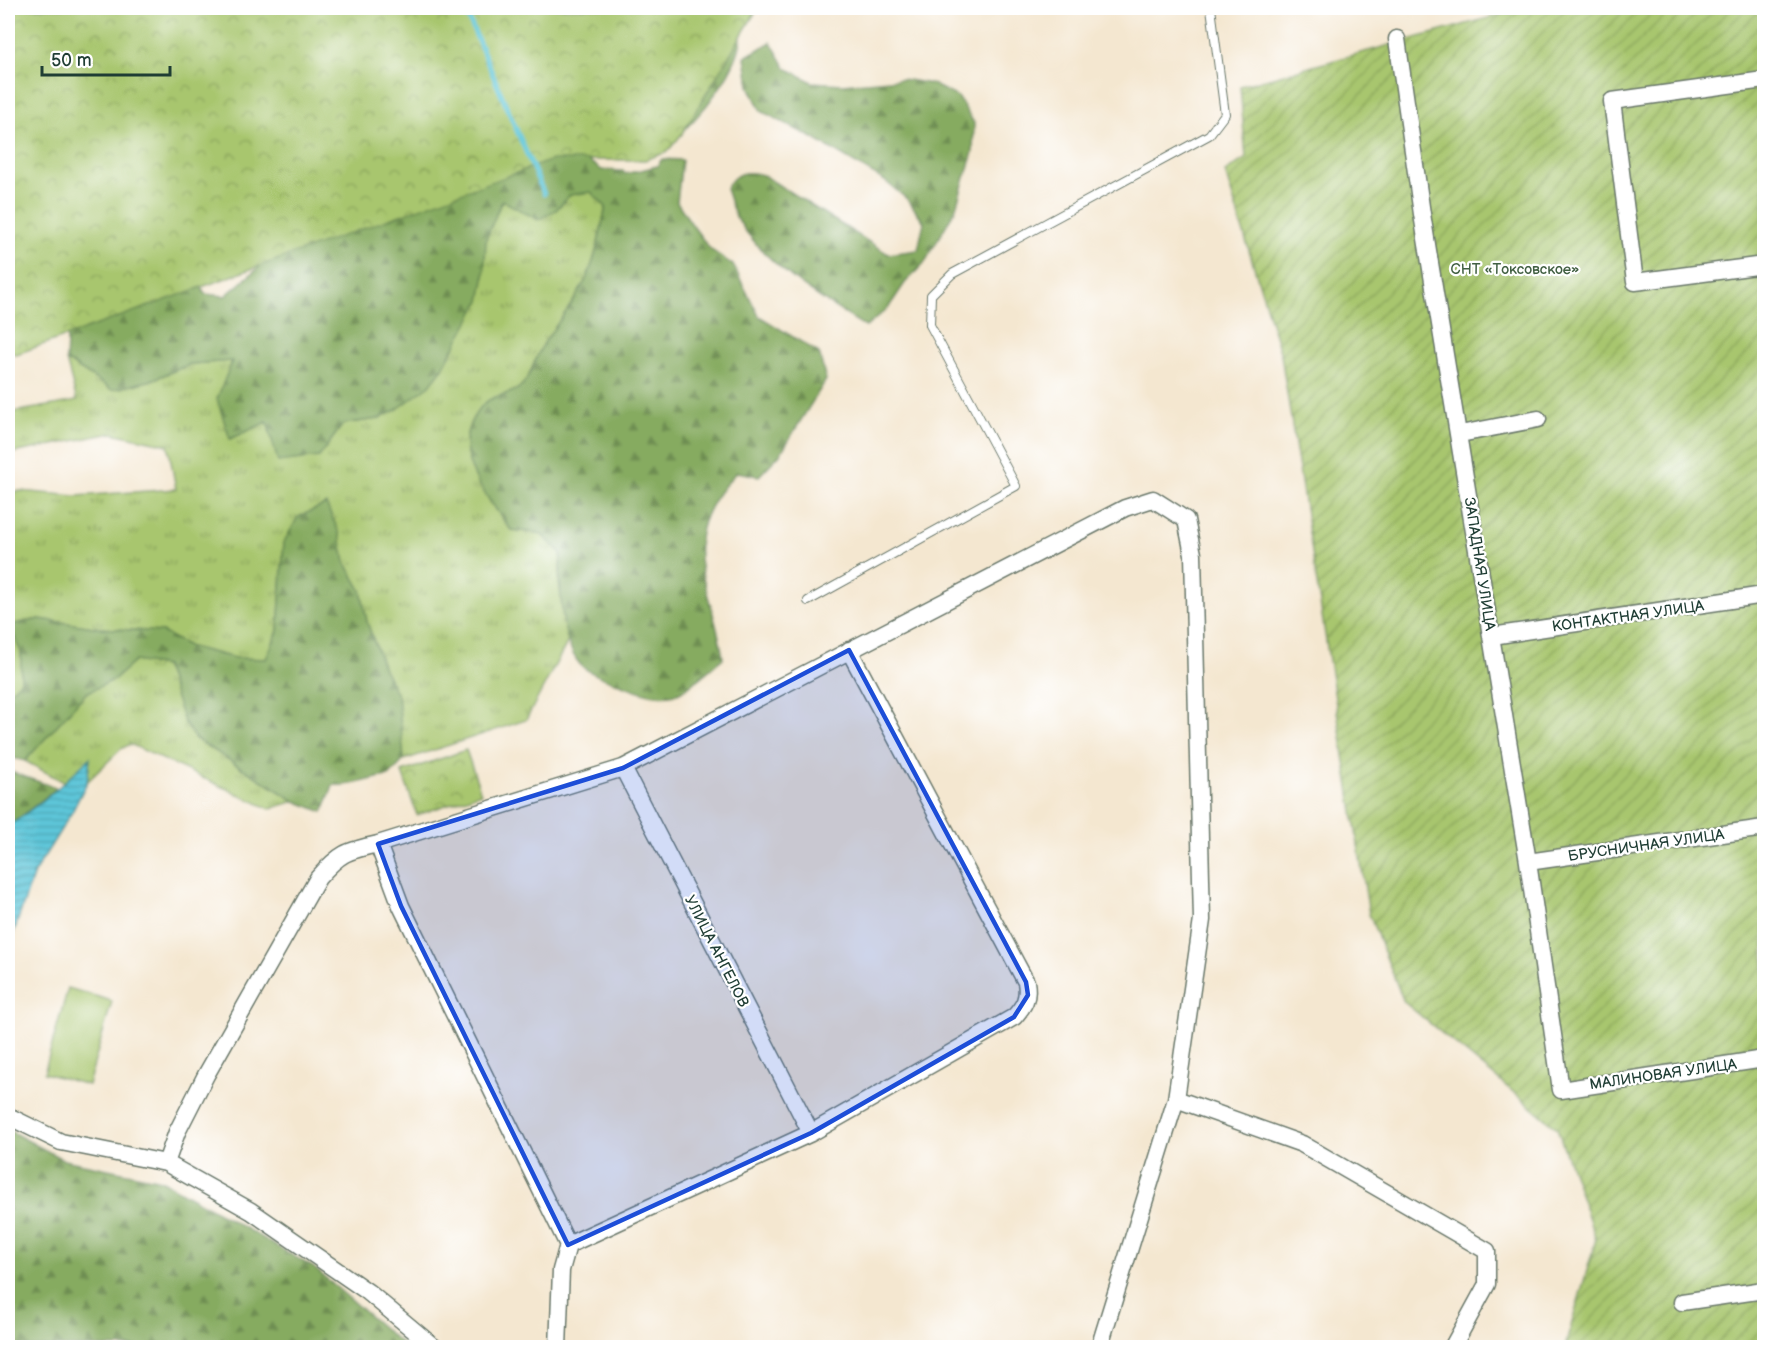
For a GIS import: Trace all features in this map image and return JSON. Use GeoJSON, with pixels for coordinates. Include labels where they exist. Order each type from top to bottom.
{"type":"FeatureCollection","features":[{"type":"Feature","properties":{"kind":"street","name":"ЗАПАДНАЯ УЛИЦА"},"geometry":{"type":"LineString","coordinates":[[1397,39],[1422,214],[1460,434],[1528,862],[1561,1090]]}},
{"type":"Feature","properties":{"kind":"street"},"geometry":{"type":"LineString","coordinates":[[1764,80],[1612,101],[1635,282],[1764,264]]}},
{"type":"Feature","properties":{"kind":"street"},"geometry":{"type":"LineString","coordinates":[[1460,434],[1538,419]]}},
{"type":"Feature","properties":{"kind":"street"},"geometry":{"type":"LineString","coordinates":[[165,1163],[177,1132],[206,1075],[318,878],[332,862],[348,850],[378,844],[623,768],[1125,508],[1153,499],[1186,520],[1193,554],[1202,920],[1176,1099],[1099,1347]]}},
{"type":"Feature","properties":{"kind":"street","name":"КОНТАКТНАЯ УЛИЦА"},"geometry":{"type":"LineString","coordinates":[[1492,636],[1764,595]]}},
{"type":"Feature","properties":{"kind":"street"},"geometry":{"type":"LineString","coordinates":[[568,1245],[811,1133],[1014,1017],[1023,1008],[1028,995],[1026,982],[849,650]]}},
{"type":"Feature","properties":{"kind":"street","name":"УЛИЦА АНГЕЛОВ"},"geometry":{"type":"LineString","coordinates":[[623,768],[811,1133]]}},
{"type":"Feature","properties":{"kind":"street","name":"БРУСНИЧНАЯ УЛИЦА"},"geometry":{"type":"LineString","coordinates":[[1528,862],[1764,828]]}},
{"type":"Feature","properties":{"kind":"street"},"geometry":{"type":"LineString","coordinates":[[378,844],[401,906],[568,1245],[561,1270],[558,1347]]}},
{"type":"Feature","properties":{"kind":"street","name":"МАЛИНОВАЯ УЛИЦА"},"geometry":{"type":"LineString","coordinates":[[1561,1090],[1764,1059]]}},
{"type":"Feature","properties":{"kind":"street"},"geometry":{"type":"LineString","coordinates":[[1176,1099],[1302,1144],[1487,1251],[1487,1284],[1452,1347]]}},
{"type":"Feature","properties":{"kind":"street"},"geometry":{"type":"LineString","coordinates":[[8,1116],[60,1142],[165,1163],[260,1217],[368,1292],[435,1347]]}},
{"type":"Feature","properties":{"kind":"street"},"geometry":{"type":"LineString","coordinates":[[1682,1302],[1764,1290]]}},
{"type":"Feature","properties":{"kind":"lane"},"geometry":{"type":"LineString","coordinates":[[808,601],[1016,486],[930,326],[931,295],[951,274],[1209,135],[1225,114],[1211,8]]}},
{"type":"Feature","properties":{"kind":"highlighted area"},"geometry":{"type":"Polygon","coordinates":[[[849,650],[1026,982],[1028,995],[1014,1017],[811,1133],[568,1245],[401,906],[378,844],[623,768],[849,650]]]}},
{"type":"Feature","properties":{"kind":"green space"},"geometry":{"type":"Polygon","coordinates":[[[8,8],[758,8],[682,134],[667,152],[645,160],[552,160],[17,354],[8,353],[8,8]]]}},
{"type":"Feature","properties":{"kind":"green space","name":"СНТ «Токсовское»"},"geometry":{"type":"Polygon","coordinates":[[[1525,8],[1764,8],[1764,1347],[1565,1347],[1596,1239],[1557,1128],[1404,1002],[1369,914],[1281,355],[1225,172],[1246,158],[1240,86],[1525,8]]]}},
{"type":"Feature","properties":{"kind":"green space"},"geometry":{"type":"Polygon","coordinates":[[[740,31],[736,58],[728,74],[706,106],[681,132],[671,140],[655,146],[586,159],[602,170],[623,171],[625,174],[657,166],[662,159],[682,160],[677,202],[710,249],[733,265],[759,316],[819,353],[826,380],[780,454],[759,476],[737,472],[716,497],[705,519],[700,541],[700,562],[723,658],[693,683],[675,694],[654,695],[635,690],[593,673],[584,668],[576,659],[565,630],[562,614],[561,553],[540,533],[511,530],[479,484],[471,468],[467,452],[467,436],[472,419],[489,400],[513,392],[524,382],[540,350],[573,302],[587,276],[597,247],[606,207],[591,192],[570,195],[556,210],[538,220],[502,200],[486,239],[484,280],[480,301],[443,368],[430,385],[396,410],[378,419],[343,424],[319,457],[278,462],[267,422],[230,439],[217,399],[232,361],[190,364],[152,380],[112,390],[66,360],[67,340],[63,319],[8,275],[8,203],[197,277],[205,294],[225,296],[257,269],[270,253],[740,31]]]}},
{"type":"Feature","properties":{"kind":"green space"},"geometry":{"type":"Polygon","coordinates":[[[771,42],[786,68],[812,82],[842,84],[902,79],[932,84],[958,97],[974,123],[973,152],[955,210],[925,262],[905,283],[889,307],[866,327],[813,293],[779,267],[750,237],[731,205],[726,189],[729,183],[741,174],[757,173],[888,254],[918,250],[924,222],[908,200],[885,181],[811,137],[761,111],[749,86],[745,57],[771,42]]]}},
{"type":"Feature","properties":{"kind":"green space"},"geometry":{"type":"Polygon","coordinates":[[[591,192],[606,206],[594,257],[583,285],[546,341],[522,386],[485,403],[472,419],[467,435],[467,452],[471,468],[489,500],[511,530],[540,533],[561,553],[559,583],[568,641],[526,720],[404,760],[398,697],[384,669],[367,622],[361,590],[345,562],[339,532],[284,542],[278,631],[266,659],[235,658],[190,647],[162,632],[100,628],[39,619],[10,625],[21,652],[21,681],[8,693],[8,493],[20,491],[76,496],[176,489],[168,445],[112,433],[8,454],[8,413],[77,401],[66,360],[112,390],[152,380],[191,364],[232,361],[230,438],[268,422],[319,457],[343,424],[378,419],[430,385],[480,301],[486,239],[502,199],[556,210],[570,195],[591,192]]]}},
{"type":"Feature","properties":{"kind":"green space"},"geometry":{"type":"Polygon","coordinates":[[[326,504],[339,532],[345,562],[361,590],[367,622],[384,669],[398,697],[404,760],[389,776],[347,785],[333,785],[323,812],[295,801],[194,738],[184,722],[165,666],[135,661],[113,680],[86,693],[25,761],[8,757],[8,693],[21,681],[21,652],[9,625],[40,619],[100,628],[162,632],[190,647],[235,658],[266,659],[278,631],[284,542],[298,517],[326,504]]]}},
{"type":"Feature","properties":{"kind":"green space"},"geometry":{"type":"Polygon","coordinates":[[[135,661],[164,666],[194,738],[295,801],[270,809],[130,744],[121,749],[87,782],[90,759],[64,782],[25,761],[86,693],[113,680],[135,661]]]}},
{"type":"Feature","properties":{"kind":"green space"},"geometry":{"type":"Polygon","coordinates":[[[466,750],[481,793],[417,815],[402,772],[466,750]]]}},
{"type":"Feature","properties":{"kind":"green space"},"geometry":{"type":"Polygon","coordinates":[[[8,771],[57,788],[8,827],[8,771]]]}},
{"type":"Feature","properties":{"kind":"green space"},"geometry":{"type":"Polygon","coordinates":[[[68,988],[112,1001],[88,1085],[44,1073],[68,988]]]}},
{"type":"Feature","properties":{"kind":"green space"},"geometry":{"type":"Polygon","coordinates":[[[8,1130],[64,1160],[161,1180],[313,1267],[405,1347],[8,1347],[8,1130]]]}},
{"type":"Feature","properties":{"kind":"water"},"geometry":{"type":"Polygon","coordinates":[[[90,758],[87,782],[72,812],[34,873],[8,949],[8,827],[50,795],[90,758]]]}},
{"type":"Feature","properties":{"kind":"waterway"},"geometry":{"type":"LineString","coordinates":[[456,8],[469,19],[544,194]]}}]}
